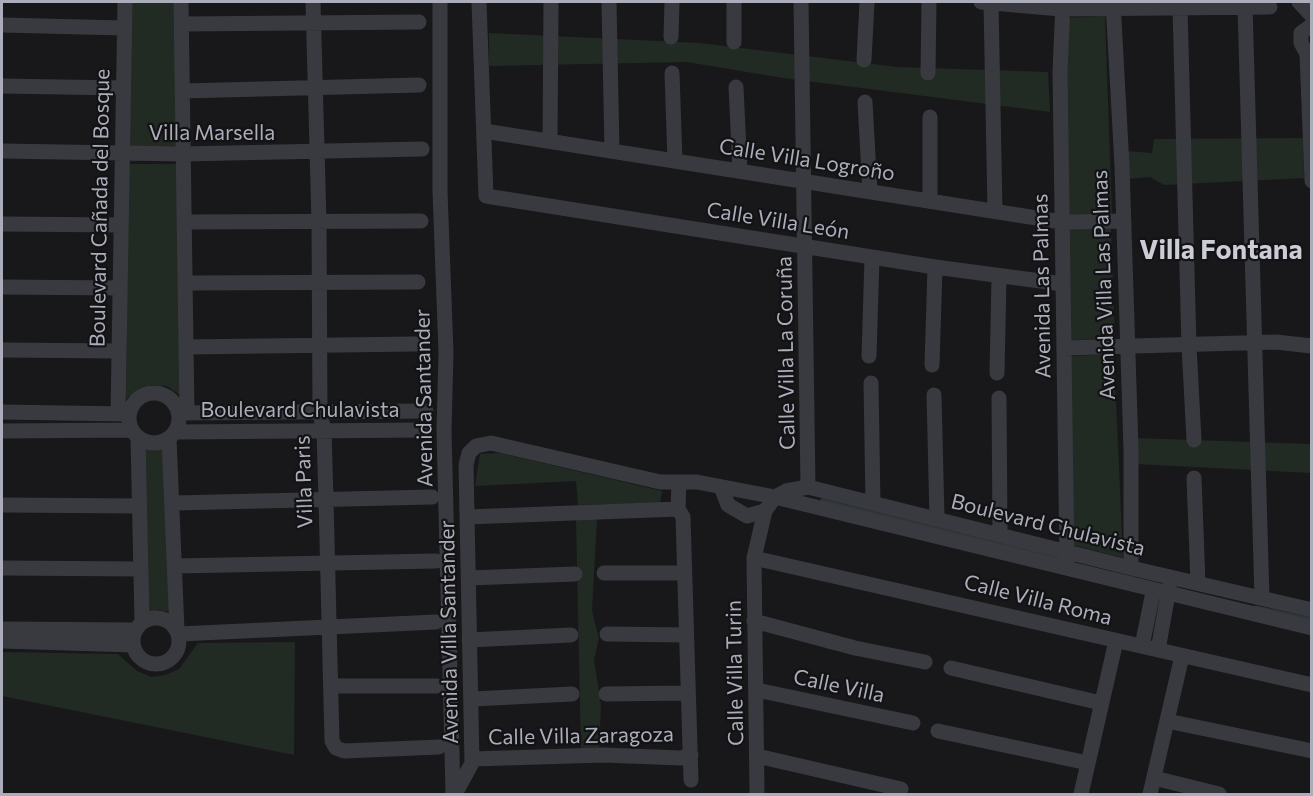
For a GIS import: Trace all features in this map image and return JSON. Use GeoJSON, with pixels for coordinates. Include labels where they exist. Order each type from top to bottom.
{"type":"FeatureCollection","features":[{"type":"Feature","properties":{"kind":"street","name":"Boulevard Cañada del Bosque"},"geometry":{"type":"LineString","coordinates":[[123,414],[119,351],[125,2]]}},
{"type":"Feature","properties":{"kind":"street"},"geometry":{"type":"LineString","coordinates":[[181,2],[186,347],[183,413]]}},
{"type":"Feature","properties":{"kind":"street","name":"Villa Paris"},"geometry":{"type":"LineString","coordinates":[[313,2],[319,222],[320,413],[324,430],[332,741],[336,748],[344,751],[439,747]]}},
{"type":"Feature","properties":{"kind":"street","name":"Avenida Santander"},"geometry":{"type":"LineString","coordinates":[[440,2],[440,191],[446,353],[444,430],[454,795]]}},
{"type":"Feature","properties":{"kind":"street"},"geometry":{"type":"LineString","coordinates":[[478,2],[484,131]]}},
{"type":"Feature","properties":{"kind":"street"},"geometry":{"type":"LineString","coordinates":[[550,2],[550,141]]}},
{"type":"Feature","properties":{"kind":"street"},"geometry":{"type":"LineString","coordinates":[[609,2],[612,151]]}},
{"type":"Feature","properties":{"kind":"street"},"geometry":{"type":"LineString","coordinates":[[671,36],[672,2]]}},
{"type":"Feature","properties":{"kind":"street"},"geometry":{"type":"LineString","coordinates":[[734,2],[734,42]]}},
{"type":"Feature","properties":{"kind":"street","name":"Calle Villa La Coruña"},"geometry":{"type":"LineString","coordinates":[[801,2],[808,487]]}},
{"type":"Feature","properties":{"kind":"street"},"geometry":{"type":"LineString","coordinates":[[864,60],[867,2]]}},
{"type":"Feature","properties":{"kind":"street"},"geometry":{"type":"LineString","coordinates":[[928,74],[929,2]]}},
{"type":"Feature","properties":{"kind":"street"},"geometry":{"type":"LineString","coordinates":[[995,211],[994,97],[986,2],[1180,8],[1270,7]]}},
{"type":"Feature","properties":{"kind":"street"},"geometry":{"type":"LineString","coordinates":[[1299,2],[1311,16]]}},
{"type":"Feature","properties":{"kind":"street","name":"Avenida Las Palmas"},"geometry":{"type":"LineString","coordinates":[[1062,5],[1062,222],[1067,570]]}},
{"type":"Feature","properties":{"kind":"street","name":"Avenida Villa Las Palmas"},"geometry":{"type":"LineString","coordinates":[[1113,5],[1124,221],[1131,568]]}},
{"type":"Feature","properties":{"kind":"street"},"geometry":{"type":"LineString","coordinates":[[1245,6],[1262,598]]}},
{"type":"Feature","properties":{"kind":"street"},"geometry":{"type":"LineString","coordinates":[[1180,8],[1189,346],[1194,440]]}},
{"type":"Feature","properties":{"kind":"street"},"geometry":{"type":"LineString","coordinates":[[182,24],[419,22]]}},
{"type":"Feature","properties":{"kind":"street"},"geometry":{"type":"LineString","coordinates":[[2,25],[124,28]]}},
{"type":"Feature","properties":{"kind":"street"},"geometry":{"type":"LineString","coordinates":[[1311,25],[1301,33],[1301,43],[1307,54],[1311,181]]}},
{"type":"Feature","properties":{"kind":"street"},"geometry":{"type":"LineString","coordinates":[[672,73],[675,161]]}},
{"type":"Feature","properties":{"kind":"street"},"geometry":{"type":"LineString","coordinates":[[182,90],[419,85]]}},
{"type":"Feature","properties":{"kind":"street"},"geometry":{"type":"LineString","coordinates":[[2,86],[123,88]]}},
{"type":"Feature","properties":{"kind":"street"},"geometry":{"type":"LineString","coordinates":[[736,87],[740,171]]}},
{"type":"Feature","properties":{"kind":"street"},"geometry":{"type":"LineString","coordinates":[[865,102],[870,192]]}},
{"type":"Feature","properties":{"kind":"street"},"geometry":{"type":"LineString","coordinates":[[930,117],[930,201]]}},
{"type":"Feature","properties":{"kind":"street","name":"Calle Villa Logroño"},"geometry":{"type":"LineString","coordinates":[[484,131],[1062,222],[1124,221]]}},
{"type":"Feature","properties":{"kind":"street","name":"Calle Villa León"},"geometry":{"type":"LineString","coordinates":[[484,131],[486,196],[999,277],[1063,284]]}},
{"type":"Feature","properties":{"kind":"street","name":"Villa Marsella"},"geometry":{"type":"LineString","coordinates":[[2,151],[183,154],[317,153],[422,149]]}},
{"type":"Feature","properties":{"kind":"street"},"geometry":{"type":"LineString","coordinates":[[184,222],[421,221]]}},
{"type":"Feature","properties":{"kind":"street"},"geometry":{"type":"LineString","coordinates":[[2,224],[121,225]]}},
{"type":"Feature","properties":{"kind":"street"},"geometry":{"type":"LineString","coordinates":[[869,356],[872,257]]}},
{"type":"Feature","properties":{"kind":"street"},"geometry":{"type":"LineString","coordinates":[[932,366],[934,267]]}},
{"type":"Feature","properties":{"kind":"street"},"geometry":{"type":"LineString","coordinates":[[997,374],[999,277]]}},
{"type":"Feature","properties":{"kind":"street"},"geometry":{"type":"LineString","coordinates":[[185,284],[418,282]]}},
{"type":"Feature","properties":{"kind":"street"},"geometry":{"type":"LineString","coordinates":[[2,287],[120,288]]}},
{"type":"Feature","properties":{"kind":"street"},"geometry":{"type":"LineString","coordinates":[[1064,348],[1255,343],[1311,346]]}},
{"type":"Feature","properties":{"kind":"street"},"geometry":{"type":"LineString","coordinates":[[186,347],[416,344]]}},
{"type":"Feature","properties":{"kind":"street"},"geometry":{"type":"LineString","coordinates":[[2,350],[119,351]]}},
{"type":"Feature","properties":{"kind":"street"},"geometry":{"type":"LineString","coordinates":[[871,383],[873,503]]}},
{"type":"Feature","properties":{"kind":"street","name":"Boulevard Chulavista"},"geometry":{"type":"LineString","coordinates":[[123,414],[137,399],[153,393],[170,398],[183,413],[426,411]]}},
{"type":"Feature","properties":{"kind":"street"},"geometry":{"type":"LineString","coordinates":[[934,395],[937,518]]}},
{"type":"Feature","properties":{"kind":"street"},"geometry":{"type":"LineString","coordinates":[[999,398],[1000,533]]}},
{"type":"Feature","properties":{"kind":"street"},"geometry":{"type":"LineString","coordinates":[[2,412],[123,414],[134,434],[141,569],[137,633],[141,658],[147,663],[162,664],[169,661],[178,649],[172,435]]}},
{"type":"Feature","properties":{"kind":"street","name":"Boulevard Chulavista"},"geometry":{"type":"LineString","coordinates":[[172,435],[183,413]]}},
{"type":"Feature","properties":{"kind":"street","name":"Boulevard Chulavista"},"geometry":{"type":"LineString","coordinates":[[2,431],[134,434],[153,444],[172,435],[324,430],[426,430]]}},
{"type":"Feature","properties":{"kind":"street","name":"Avenida Santander"},"geometry":{"type":"LineString","coordinates":[[466,465],[469,453],[476,446],[492,443]]}},
{"type":"Feature","properties":{"kind":"street","name":"Boulevard Chulavista"},"geometry":{"type":"LineString","coordinates":[[492,443],[660,482],[679,482],[775,497],[1160,594],[1311,628]]}},
{"type":"Feature","properties":{"kind":"street","name":"Avenida Villa Santander"},"geometry":{"type":"LineString","coordinates":[[454,795],[472,759],[473,699],[469,640],[466,465]]}},
{"type":"Feature","properties":{"kind":"street"},"geometry":{"type":"LineString","coordinates":[[1194,478],[1198,583]]}},
{"type":"Feature","properties":{"kind":"street"},"geometry":{"type":"LineString","coordinates":[[679,482],[678,509],[683,517],[691,780]]}},
{"type":"Feature","properties":{"kind":"street","name":"Boulevard Chulavista"},"geometry":{"type":"LineString","coordinates":[[775,497],[786,491],[808,487],[1000,533],[1131,568],[1311,610]]}},
{"type":"Feature","properties":{"kind":"street"},"geometry":{"type":"LineString","coordinates":[[722,489],[728,505],[747,516],[765,511],[775,497]]}},
{"type":"Feature","properties":{"kind":"street"},"geometry":{"type":"LineString","coordinates":[[174,503],[432,497]]}},
{"type":"Feature","properties":{"kind":"street"},"geometry":{"type":"LineString","coordinates":[[2,505],[139,507]]}},
{"type":"Feature","properties":{"kind":"street"},"geometry":{"type":"LineString","coordinates":[[467,518],[678,509]]}},
{"type":"Feature","properties":{"kind":"street","name":"Calle Villa Turin"},"geometry":{"type":"LineString","coordinates":[[757,795],[755,554],[765,511]]}},
{"type":"Feature","properties":{"kind":"street","name":"Calle Villa Turin"},"geometry":{"type":"LineString","coordinates":[[747,516],[755,554]]}},
{"type":"Feature","properties":{"kind":"street","name":"Calle Villa Roma"},"geometry":{"type":"LineString","coordinates":[[755,554],[1116,641],[1311,685]]}},
{"type":"Feature","properties":{"kind":"street"},"geometry":{"type":"LineString","coordinates":[[175,566],[436,561]]}},
{"type":"Feature","properties":{"kind":"street"},"geometry":{"type":"LineString","coordinates":[[2,568],[141,569]]}},
{"type":"Feature","properties":{"kind":"street"},"geometry":{"type":"LineString","coordinates":[[604,573],[684,573]]}},
{"type":"Feature","properties":{"kind":"street"},"geometry":{"type":"LineString","coordinates":[[469,578],[575,574]]}},
{"type":"Feature","properties":{"kind":"street"},"geometry":{"type":"LineString","coordinates":[[1142,646],[1160,594],[1172,578]]}},
{"type":"Feature","properties":{"kind":"street"},"geometry":{"type":"LineString","coordinates":[[1158,650],[1160,594]]}},
{"type":"Feature","properties":{"kind":"street"},"geometry":{"type":"LineString","coordinates":[[2,641],[137,633],[157,618],[165,620],[178,632],[436,622]]}},
{"type":"Feature","properties":{"kind":"street"},"geometry":{"type":"LineString","coordinates":[[754,621],[855,648],[925,662]]}},
{"type":"Feature","properties":{"kind":"street"},"geometry":{"type":"LineString","coordinates":[[2,629],[137,633]]}},
{"type":"Feature","properties":{"kind":"street"},"geometry":{"type":"LineString","coordinates":[[607,634],[686,635]]}},
{"type":"Feature","properties":{"kind":"street"},"geometry":{"type":"LineString","coordinates":[[469,640],[571,635]]}},
{"type":"Feature","properties":{"kind":"street"},"geometry":{"type":"LineString","coordinates":[[1081,795],[1116,641]]}},
{"type":"Feature","properties":{"kind":"street"},"geometry":{"type":"LineString","coordinates":[[1150,795],[1182,656]]}},
{"type":"Feature","properties":{"kind":"street"},"geometry":{"type":"LineString","coordinates":[[951,668],[1101,703]]}},
{"type":"Feature","properties":{"kind":"street"},"geometry":{"type":"LineString","coordinates":[[331,686],[437,686]]}},
{"type":"Feature","properties":{"kind":"street","name":"Calle Villa"},"geometry":{"type":"LineString","coordinates":[[757,690],[913,723]]}},
{"type":"Feature","properties":{"kind":"street"},"geometry":{"type":"LineString","coordinates":[[606,694],[688,693]]}},
{"type":"Feature","properties":{"kind":"street"},"geometry":{"type":"LineString","coordinates":[[473,699],[572,694]]}},
{"type":"Feature","properties":{"kind":"street"},"geometry":{"type":"LineString","coordinates":[[1167,721],[1311,751]]}},
{"type":"Feature","properties":{"kind":"street"},"geometry":{"type":"LineString","coordinates":[[939,730],[1088,764]]}},
{"type":"Feature","properties":{"kind":"street","name":"Calle Villa Zaragoza"},"geometry":{"type":"LineString","coordinates":[[472,759],[603,755],[681,758],[691,755]]}},
{"type":"Feature","properties":{"kind":"street"},"geometry":{"type":"LineString","coordinates":[[758,756],[900,789]]}},
{"type":"Feature","properties":{"kind":"street"},"geometry":{"type":"LineString","coordinates":[[1154,778],[1219,795]]}},
{"type":"Feature","properties":{"kind":"shaded area"},"geometry":{"type":"Polygon","coordinates":[[[130,2],[175,2],[178,146],[128,146],[130,2]]]}},
{"type":"Feature","properties":{"kind":"shaded area"},"geometry":{"type":"Polygon","coordinates":[[[1105,16],[1112,214],[1065,214],[1066,18],[1105,16]]]}},
{"type":"Feature","properties":{"kind":"shaded area"},"geometry":{"type":"Polygon","coordinates":[[[489,33],[700,43],[897,67],[1048,72],[1050,112],[783,78],[687,62],[489,66],[489,33]]]}},
{"type":"Feature","properties":{"kind":"shaded area"},"geometry":{"type":"Polygon","coordinates":[[[1303,138],[1304,178],[1164,185],[1150,177],[1126,179],[1126,151],[1152,153],[1154,139],[1303,138]]]}},
{"type":"Feature","properties":{"kind":"shaded area"},"geometry":{"type":"Polygon","coordinates":[[[128,164],[178,164],[180,395],[167,386],[152,385],[138,390],[126,399],[128,164]]]}},
{"type":"Feature","properties":{"kind":"shaded area"},"geometry":{"type":"Polygon","coordinates":[[[1069,228],[1111,228],[1115,339],[1068,340],[1069,228]]]}},
{"type":"Feature","properties":{"kind":"shaded area"},"geometry":{"type":"Polygon","coordinates":[[[1114,354],[1123,558],[1073,545],[1070,356],[1114,354]]]}},
{"type":"Feature","properties":{"kind":"shaded area"},"geometry":{"type":"Polygon","coordinates":[[[1134,438],[1311,444],[1311,473],[1136,464],[1134,438]]]}},
{"type":"Feature","properties":{"kind":"shaded area"},"geometry":{"type":"Polygon","coordinates":[[[144,450],[167,450],[171,612],[159,610],[145,613],[144,450]]]}},
{"type":"Feature","properties":{"kind":"shaded area"},"geometry":{"type":"Polygon","coordinates":[[[500,453],[662,491],[660,503],[578,505],[576,481],[475,486],[480,454],[500,453]]]}},
{"type":"Feature","properties":{"kind":"shaded area"},"geometry":{"type":"Polygon","coordinates":[[[597,518],[592,611],[599,638],[594,660],[601,705],[599,751],[581,752],[576,520],[597,518]]]}},
{"type":"Feature","properties":{"kind":"shaded area"},"geometry":{"type":"Polygon","coordinates":[[[295,642],[294,755],[2,696],[2,652],[118,654],[137,671],[152,677],[179,669],[198,643],[295,642]]]}},
{"type":"Feature","properties":{"kind":"waterway"},"geometry":{"type":"LineString","coordinates":[[822,500],[1061,559]]}},
{"type":"Feature","properties":{"kind":"waterway"},"geometry":{"type":"LineString","coordinates":[[1256,607],[1312,619]]}},
{"type":"Feature","properties":{"kind":"district","name":"Villa Fontana"},"geometry":{"type":"Point","coordinates":[1221,250]}}]}
